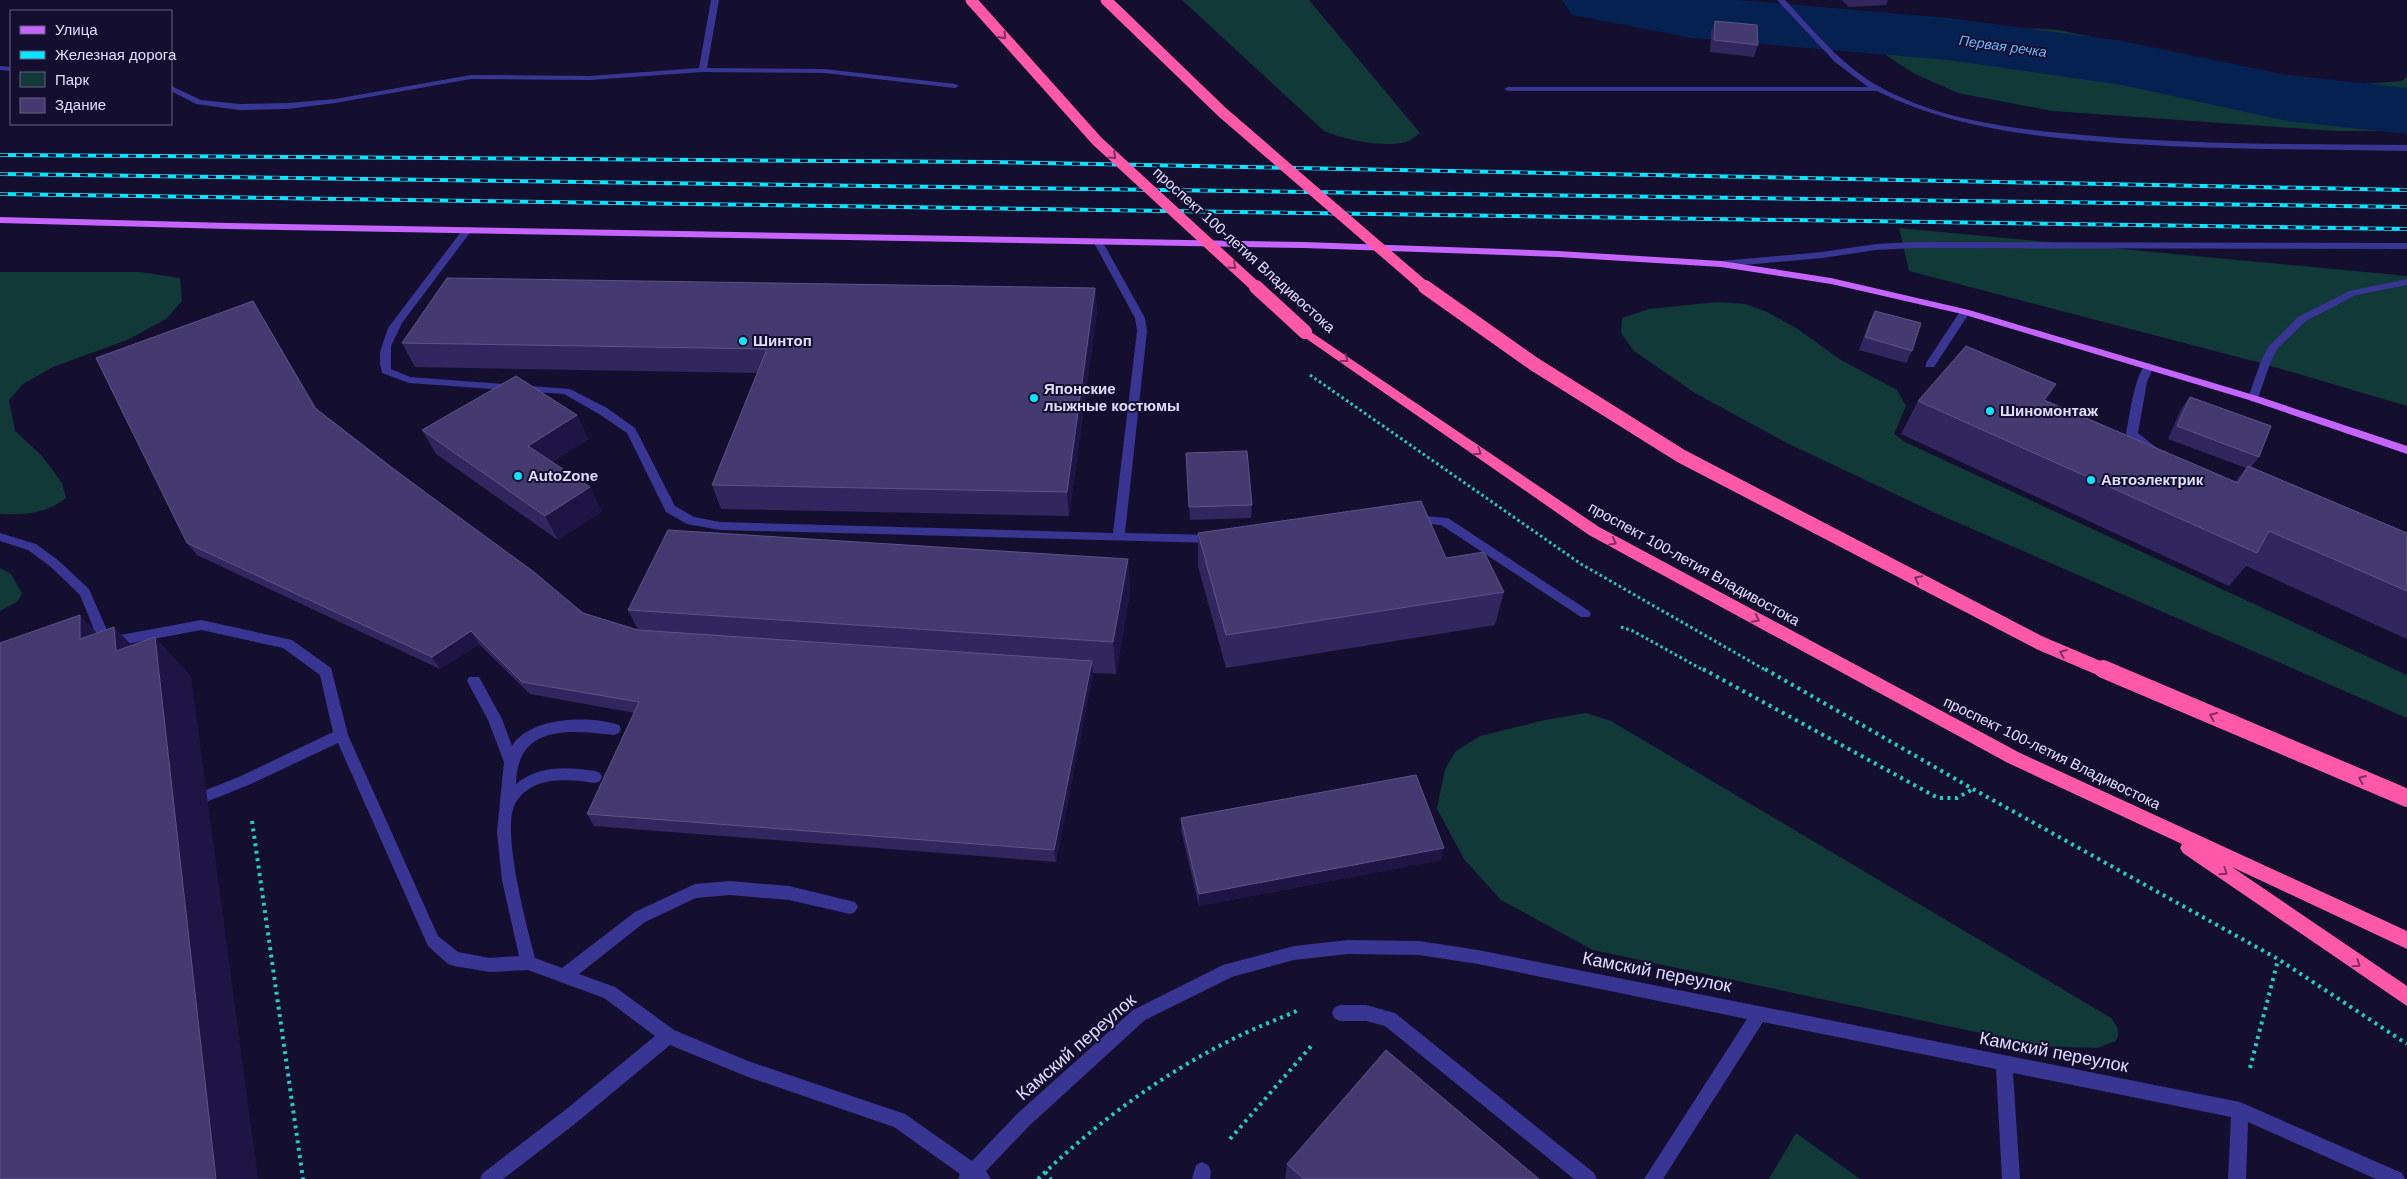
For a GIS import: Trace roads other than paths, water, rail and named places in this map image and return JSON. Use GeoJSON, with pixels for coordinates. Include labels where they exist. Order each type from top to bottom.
{"type":"FeatureCollection","features":[{"type":"Feature","properties":{"kind":"highway","name":"проспект 100-летия Владивостока"},"geometry":{"type":"LineString","coordinates":[[971,0],[1097,141],[1305,332],[1594,532],[2014,758],[2407,940]]}},
{"type":"Feature","properties":{"kind":"highway"},"geometry":{"type":"LineString","coordinates":[[1106,0],[1222,112],[1432,293],[1534,364],[1681,456],[2040,643],[2407,798]]}},
{"type":"Feature","properties":{"kind":"highway"},"geometry":{"type":"LineString","coordinates":[[2155,824],[2407,997]]}},
{"type":"Feature","properties":{"kind":"main road"},"geometry":{"type":"LineString","coordinates":[[0,220],[1444,249],[1721,264],[1831,281],[1966,312],[2253,398],[2407,450]]}},
{"type":"Feature","properties":{"kind":"street"},"geometry":{"type":"LineString","coordinates":[[703,70],[715,0]]}},
{"type":"Feature","properties":{"kind":"street"},"geometry":{"type":"LineString","coordinates":[[1781,0],[1821,42],[1855,73],[1878,89],[1924,108],[1967,121],[2021,132],[2163,144],[2407,148]]}},
{"type":"Feature","properties":{"kind":"street"},"geometry":{"type":"LineString","coordinates":[[172,88],[199,102],[239,107],[288,106],[336,101],[389,90],[471,77],[590,78],[703,70],[824,71],[955,86]]}},
{"type":"Feature","properties":{"kind":"street"},"geometry":{"type":"LineString","coordinates":[[1508,88],[1878,89]]}},
{"type":"Feature","properties":{"kind":"street"},"geometry":{"type":"LineString","coordinates":[[467,230],[397,322],[388,337],[383,358],[386,371],[409,380],[566,391],[603,411],[631,431],[670,509],[691,521],[720,526],[1222,539]]}},
{"type":"Feature","properties":{"kind":"street"},"geometry":{"type":"LineString","coordinates":[[1098,241],[1140,318],[1142,331],[1119,537]]}},
{"type":"Feature","properties":{"kind":"street"},"geometry":{"type":"LineString","coordinates":[[1721,264],[1876,247],[1913,246],[2407,246]]}},
{"type":"Feature","properties":{"kind":"street"},"geometry":{"type":"LineString","coordinates":[[2253,398],[2266,361],[2274,346],[2302,319],[2353,294],[2407,282]]}},
{"type":"Feature","properties":{"kind":"street"},"geometry":{"type":"LineString","coordinates":[[1930,365],[1966,312]]}},
{"type":"Feature","properties":{"kind":"street"},"geometry":{"type":"LineString","coordinates":[[2149,366],[2142,382],[2132,434],[2153,451],[2162,455]]}},
{"type":"Feature","properties":{"kind":"street"},"geometry":{"type":"LineString","coordinates":[[1398,521],[1418,519],[1444,521],[1585,614]]}},
{"type":"Feature","properties":{"kind":"street"},"geometry":{"type":"LineString","coordinates":[[0,536],[32,547],[55,564],[85,592],[106,642]]}},
{"type":"Feature","properties":{"kind":"street"},"geometry":{"type":"LineString","coordinates":[[88,649],[106,642],[201,625],[288,644],[326,672],[341,734],[432,940],[454,959],[490,965],[528,963],[608,992],[668,1036],[748,1069],[898,1120],[975,1177]]}},
{"type":"Feature","properties":{"kind":"street"},"geometry":{"type":"LineString","coordinates":[[474,681],[495,719],[511,762],[504,835],[512,891],[528,963]]}},
{"type":"Feature","properties":{"kind":"street"},"geometry":{"type":"LineString","coordinates":[[511,762],[522,742],[538,732],[562,725],[614,729]]}},
{"type":"Feature","properties":{"kind":"street"},"geometry":{"type":"LineString","coordinates":[[206,796],[246,780],[341,734]]}},
{"type":"Feature","properties":{"kind":"street"},"geometry":{"type":"LineString","coordinates":[[508,803],[522,786],[540,776],[563,772],[595,777]]}},
{"type":"Feature","properties":{"kind":"street"},"geometry":{"type":"LineString","coordinates":[[564,976],[640,917],[695,891],[730,888],[789,893],[850,907]]}},
{"type":"Feature","properties":{"kind":"street","name":"Камский переулок"},"geometry":{"type":"LineString","coordinates":[[975,1177],[1024,1119],[1139,1015],[1229,970],[1294,953],[1348,947],[1419,948],[1478,957],[2240,1110],[2396,1179]]}},
{"type":"Feature","properties":{"kind":"street"},"geometry":{"type":"LineString","coordinates":[[1340,1013],[1366,1013],[1389,1019],[1588,1179]]}},
{"type":"Feature","properties":{"kind":"street"},"geometry":{"type":"LineString","coordinates":[[1653,1179],[1760,1013]]}},
{"type":"Feature","properties":{"kind":"street"},"geometry":{"type":"LineString","coordinates":[[489,1179],[570,1117],[668,1036]]}},
{"type":"Feature","properties":{"kind":"street"},"geometry":{"type":"LineString","coordinates":[[2004,1062],[2011,1179]]}},
{"type":"Feature","properties":{"kind":"street"},"geometry":{"type":"LineString","coordinates":[[2237,1179],[2240,1110]]}},
{"type":"Feature","properties":{"kind":"waterway","name":"Первая речка"},"geometry":{"type":"LineString","coordinates":[[1596,0],[1692,17],[1948,39],[2122,63],[2287,98],[2407,111]]}},
{"type":"Feature","properties":{"kind":"railway"},"geometry":{"type":"LineString","coordinates":[[0,155],[989,162],[2407,190]]}},
{"type":"Feature","properties":{"kind":"railway"},"geometry":{"type":"LineString","coordinates":[[0,174],[2407,207]]}},
{"type":"Feature","properties":{"kind":"railway"},"geometry":{"type":"LineString","coordinates":[[0,194],[2407,229]]}},
{"type":"Feature","properties":{"kind":"place","name":"Шинтоп"},"geometry":{"type":"Point","coordinates":[743,341]}},
{"type":"Feature","properties":{"kind":"place","name":"Японские лыжные костюмы"},"geometry":{"type":"Point","coordinates":[1034,398]}},
{"type":"Feature","properties":{"kind":"place","name":"Шиномонтаж"},"geometry":{"type":"Point","coordinates":[1990,411]}},
{"type":"Feature","properties":{"kind":"place","name":"AutoZone"},"geometry":{"type":"Point","coordinates":[518,476]}},
{"type":"Feature","properties":{"kind":"place","name":"Автоэлектрик"},"geometry":{"type":"Point","coordinates":[2091,480]}}]}
